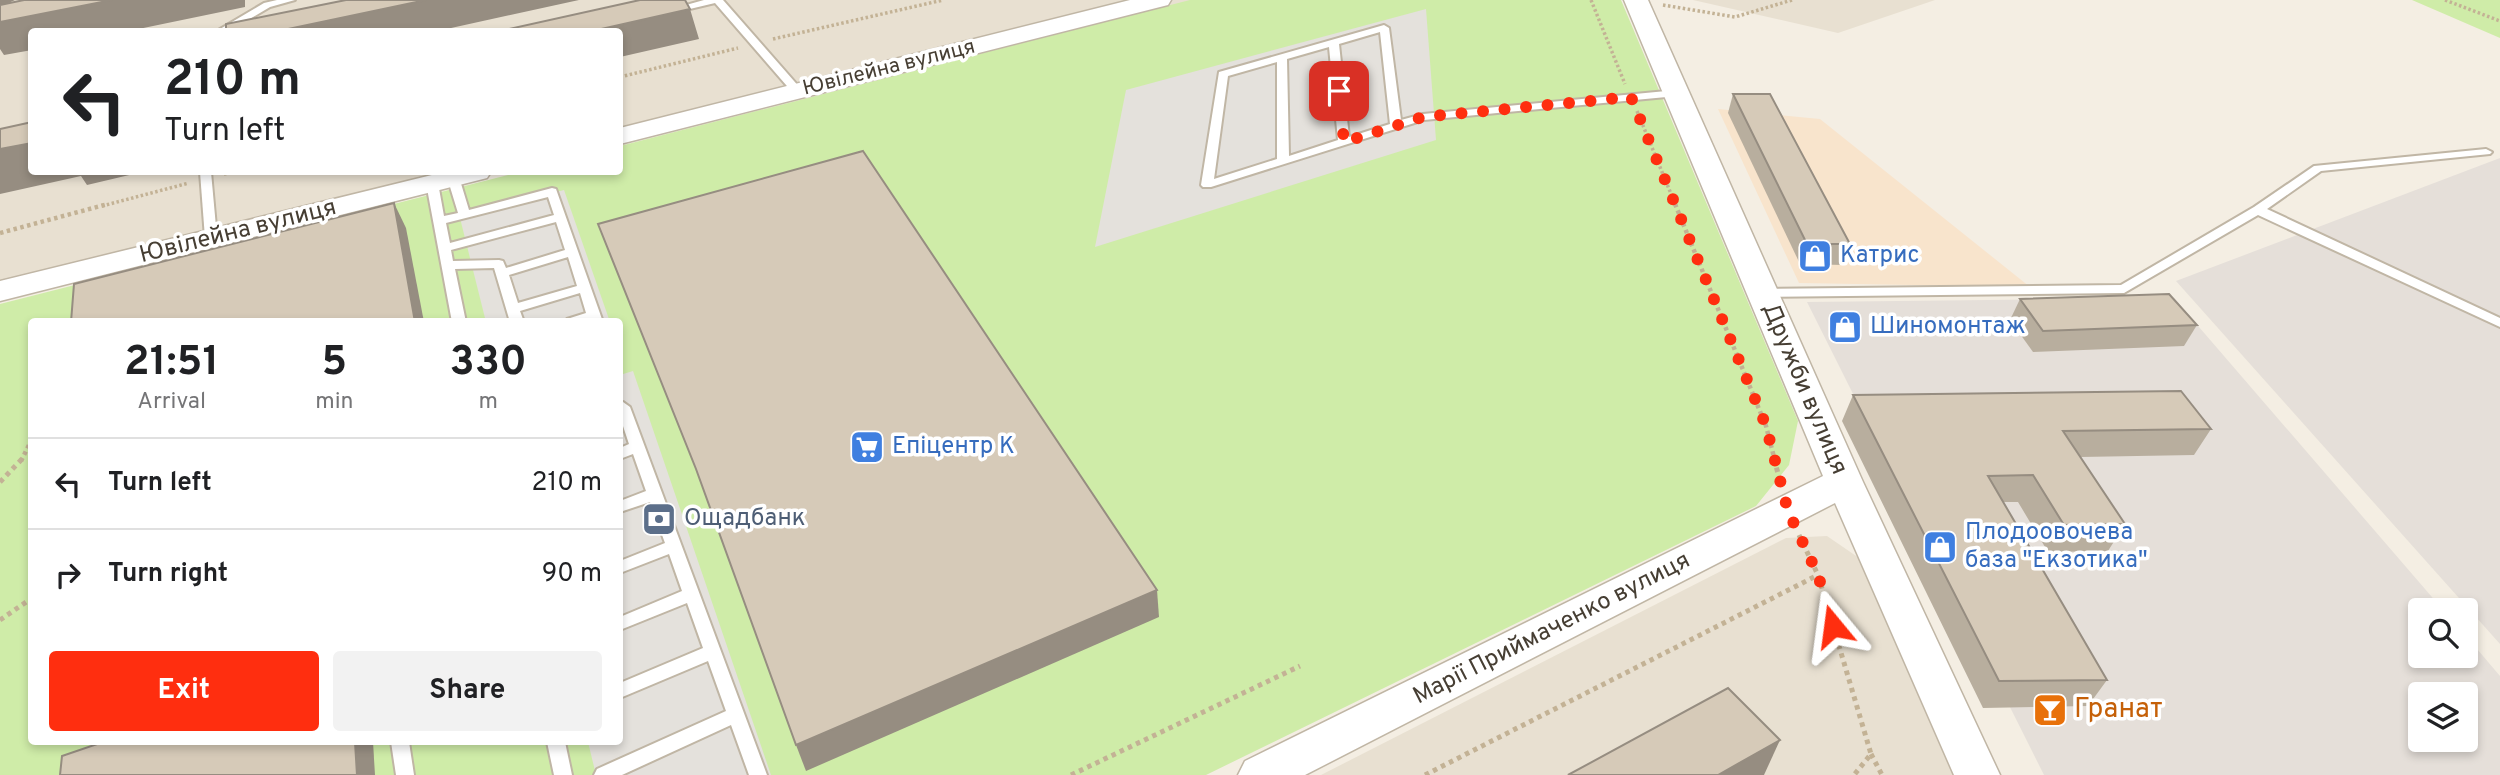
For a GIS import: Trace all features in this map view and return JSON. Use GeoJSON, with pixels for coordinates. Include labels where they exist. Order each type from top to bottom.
{"type":"FeatureCollection","features":[{"type":"Feature","properties":{"kind":"street","name":"Ювілейна вулиця"},"geometry":{"type":"LineString","coordinates":[[623,134],[1159,0]]}},
{"type":"Feature","properties":{"kind":"street","name":"Дружби вулиця"},"geometry":{"type":"LineString","coordinates":[[1636,0],[1844,482],[1977,775]]}},
{"type":"Feature","properties":{"kind":"street","name":"Ювілейна вулиця"},"geometry":{"type":"LineString","coordinates":[[0,291],[454,177]]}},
{"type":"Feature","properties":{"kind":"street","name":"Марії Приймаченко вулиця"},"geometry":{"type":"LineString","coordinates":[[1261,775],[1844,482]]}},
{"type":"Feature","properties":{"kind":"lane"},"geometry":{"type":"LineString","coordinates":[[226,28],[267,2],[290,0]]}},
{"type":"Feature","properties":{"kind":"lane"},"geometry":{"type":"LineString","coordinates":[[663,13],[717,0],[797,91]]}},
{"type":"Feature","properties":{"kind":"lane"},"geometry":{"type":"LineString","coordinates":[[1396,126],[1384,28],[1223,74],[1207,185],[1396,126],[1423,117],[1676,93]]}},
{"type":"Feature","properties":{"kind":"lane"},"geometry":{"type":"LineString","coordinates":[[1335,41],[1344,142]]}},
{"type":"Feature","properties":{"kind":"lane"},"geometry":{"type":"LineString","coordinates":[[1282,57],[1283,161]]}},
{"type":"Feature","properties":{"kind":"lane"},"geometry":{"type":"LineString","coordinates":[[1763,293],[1980,293],[2124,289],[2259,210],[2318,168],[2486,152]]}},
{"type":"Feature","properties":{"kind":"lane"},"geometry":{"type":"LineString","coordinates":[[206,175],[211,238]]}},
{"type":"Feature","properties":{"kind":"lane"},"geometry":{"type":"LineString","coordinates":[[454,177],[464,214]]}},
{"type":"Feature","properties":{"kind":"lane"},"geometry":{"type":"LineString","coordinates":[[454,177],[439,221],[458,318]]}},
{"type":"Feature","properties":{"kind":"lane"},"geometry":{"type":"LineString","coordinates":[[439,221],[552,192],[595,318]]}},
{"type":"Feature","properties":{"kind":"lane"},"geometry":{"type":"LineString","coordinates":[[2259,210],[2500,323]]}},
{"type":"Feature","properties":{"kind":"lane"},"geometry":{"type":"LineString","coordinates":[[444,248],[560,217]]}},
{"type":"Feature","properties":{"kind":"lane"},"geometry":{"type":"LineString","coordinates":[[502,273],[572,252]]}},
{"type":"Feature","properties":{"kind":"lane"},"geometry":{"type":"LineString","coordinates":[[447,265],[499,264],[515,316],[583,288]]}},
{"type":"Feature","properties":{"kind":"lane"},"geometry":{"type":"LineString","coordinates":[[623,407],[758,775]]}},
{"type":"Feature","properties":{"kind":"lane"},"geometry":{"type":"LineString","coordinates":[[623,453],[638,447]]}},
{"type":"Feature","properties":{"kind":"lane"},"geometry":{"type":"LineString","coordinates":[[623,506],[655,494]]}},
{"type":"Feature","properties":{"kind":"lane"},"geometry":{"type":"LineString","coordinates":[[623,566],[674,547]]}},
{"type":"Feature","properties":{"kind":"lane"},"geometry":{"type":"LineString","coordinates":[[623,623],[692,594]]}},
{"type":"Feature","properties":{"kind":"lane"},"geometry":{"type":"LineString","coordinates":[[623,690],[713,651]]}},
{"type":"Feature","properties":{"kind":"lane"},"geometry":{"type":"LineString","coordinates":[[604,775],[736,715]]}},
{"type":"Feature","properties":{"kind":"lane"},"geometry":{"type":"LineString","coordinates":[[400,745],[405,775]]}},
{"type":"Feature","properties":{"kind":"lane"},"geometry":{"type":"LineString","coordinates":[[556,745],[563,775]]}},
{"type":"Feature","properties":{"kind":"path"},"geometry":{"type":"LineString","coordinates":[[623,76],[943,0]]}},
{"type":"Feature","properties":{"kind":"path"},"geometry":{"type":"LineString","coordinates":[[1591,0],[1766,426],[1788,511],[1818,575],[1871,754],[1882,775]]}},
{"type":"Feature","properties":{"kind":"path"},"geometry":{"type":"LineString","coordinates":[[1661,0],[1660,4],[1735,17],[1792,0]]}},
{"type":"Feature","properties":{"kind":"path"},"geometry":{"type":"LineString","coordinates":[[2445,0],[2500,21]]}},
{"type":"Feature","properties":{"kind":"path"},"geometry":{"type":"LineString","coordinates":[[0,233],[206,175]]}},
{"type":"Feature","properties":{"kind":"path"},"geometry":{"type":"LineString","coordinates":[[0,482],[20,462],[28,447]]}},
{"type":"Feature","properties":{"kind":"path"},"geometry":{"type":"LineString","coordinates":[[1424,775],[1818,575]]}},
{"type":"Feature","properties":{"kind":"path"},"geometry":{"type":"LineString","coordinates":[[0,620],[28,601]]}},
{"type":"Feature","properties":{"kind":"path"},"geometry":{"type":"LineString","coordinates":[[1071,775],[1300,666]]}},
{"type":"Feature","properties":{"kind":"path"},"geometry":{"type":"LineString","coordinates":[[1854,775],[1871,754]]}},
{"type":"Feature","properties":{"kind":"shaded area"},"geometry":{"type":"Polygon","coordinates":[[[0,0],[1259,0],[808,88],[623,135],[623,28],[28,28],[28,175],[465,175],[0,291],[0,0]]]}},
{"type":"Feature","properties":{"kind":"shaded area"},"geometry":{"type":"Polygon","coordinates":[[[1693,0],[1935,0],[1838,33],[1693,0]]]}},
{"type":"Feature","properties":{"kind":"shaded area"},"geometry":{"type":"Polygon","coordinates":[[[1426,9],[1436,140],[1095,247],[1126,90],[1426,9]]]}},
{"type":"Feature","properties":{"kind":"shaded area"},"geometry":{"type":"Polygon","coordinates":[[[1718,109],[1820,119],[2030,287],[1799,283],[1718,109]]]}},
{"type":"Feature","properties":{"kind":"shaded area"},"geometry":{"type":"Polygon","coordinates":[[[2500,158],[2500,644],[2478,619],[2478,598],[2459,598],[2176,281],[2500,158]]]}},
{"type":"Feature","properties":{"kind":"shaded area"},"geometry":{"type":"Polygon","coordinates":[[[564,190],[609,318],[485,318],[460,218],[564,190]]]}},
{"type":"Feature","properties":{"kind":"shaded area"},"geometry":{"type":"Polygon","coordinates":[[[2174,298],[2433,598],[2408,598],[2408,668],[2478,668],[2478,650],[2500,676],[2500,775],[2044,775],[1807,302],[2174,298]]]}},
{"type":"Feature","properties":{"kind":"shaded area"},"geometry":{"type":"Polygon","coordinates":[[[633,371],[771,775],[596,775],[589,745],[623,745],[623,374],[633,371]]]}},
{"type":"Feature","properties":{"kind":"shaded area"},"geometry":{"type":"Polygon","coordinates":[[[1827,536],[1862,560],[1953,775],[1321,775],[1786,538],[1827,536]]]}},
{"type":"Feature","properties":{"kind":"green space"},"geometry":{"type":"Polygon","coordinates":[[[1190,0],[1621,0],[1798,421],[1789,465],[1756,506],[1206,775],[0,775],[0,304],[508,175],[623,175],[623,145],[1190,0]]]}},
{"type":"Feature","properties":{"kind":"green space"},"geometry":{"type":"Polygon","coordinates":[[[2412,0],[2500,0],[2500,38],[2412,0]]]}},
{"type":"Feature","properties":{"kind":"building"},"geometry":{"type":"Polygon","coordinates":[[[24,0],[112,0],[0,22],[0,5],[24,0]]]}},
{"type":"Feature","properties":{"kind":"building"},"geometry":{"type":"Polygon","coordinates":[[[346,0],[426,0],[293,28],[226,28],[226,24],[346,0]]]}},
{"type":"Feature","properties":{"kind":"building"},"geometry":{"type":"Polygon","coordinates":[[[640,0],[685,0],[690,9],[606,28],[514,28],[640,0]]]}},
{"type":"Feature","properties":{"kind":"building"},"geometry":{"type":"Polygon","coordinates":[[[1733,94],[1770,94],[1850,244],[1807,244],[1733,94]]]}},
{"type":"Feature","properties":{"kind":"building"},"geometry":{"type":"Polygon","coordinates":[[[28,123],[28,144],[0,149],[0,129],[28,123]]]}},
{"type":"Feature","properties":{"kind":"building","name":"Епіцентр К"},"geometry":{"type":"Polygon","coordinates":[[[863,151],[1157,590],[796,745],[696,469],[598,224],[863,151]]]}},
{"type":"Feature","properties":{"kind":"building"},"geometry":{"type":"Polygon","coordinates":[[[394,203],[414,318],[71,318],[74,284],[394,203]]]}},
{"type":"Feature","properties":{"kind":"building"},"geometry":{"type":"Polygon","coordinates":[[[2169,294],[2197,325],[2043,331],[2020,299],[2169,294]]]}},
{"type":"Feature","properties":{"kind":"building"},"geometry":{"type":"Polygon","coordinates":[[[2181,391],[2211,429],[2063,431],[2125,524],[2064,525],[2033,475],[1988,476],[2107,680],[1999,681],[1853,395],[2181,391]]]}},
{"type":"Feature","properties":{"kind":"building"},"geometry":{"type":"Polygon","coordinates":[[[1728,688],[1780,740],[1718,775],[1568,775],[1728,688]]]}},
{"type":"Feature","properties":{"kind":"building"},"geometry":{"type":"Polygon","coordinates":[[[94,745],[355,745],[357,775],[60,775],[62,756],[94,745]]]}},
{"type":"Feature","properties":{"kind":"place","name":"Катрис"},"geometry":{"type":"Point","coordinates":[1815,256]}},
{"type":"Feature","properties":{"kind":"place","name":"Шиномонтаж"},"geometry":{"type":"Point","coordinates":[1845,327]}},
{"type":"Feature","properties":{"kind":"place","name":"Епіцентр К"},"geometry":{"type":"Point","coordinates":[867,447]}},
{"type":"Feature","properties":{"kind":"place","name":"Ощадбанк"},"geometry":{"type":"Point","coordinates":[659,519]}},
{"type":"Feature","properties":{"kind":"place","name":"Плодоовочева база \"Екзотика\""},"geometry":{"type":"Point","coordinates":[1940,547]}},
{"type":"Feature","properties":{"kind":"place","name":"Гранат"},"geometry":{"type":"Point","coordinates":[2050,710]}},
{"type":"Feature","properties":{"kind":"route"},"geometry":{"type":"LineString","coordinates":[[1339,91],[1344,142],[1423,117],[1631,97],[1766,426],[1788,511],[1818,575],[1833,626]]}}]}
